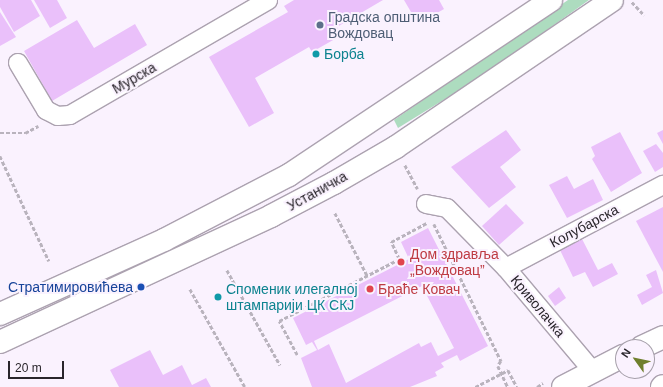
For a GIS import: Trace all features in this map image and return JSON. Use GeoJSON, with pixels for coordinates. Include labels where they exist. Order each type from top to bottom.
{"type":"FeatureCollection","features":[{"type":"Feature","properties":{"kind":"main road","name":"Устаничка"},"geometry":{"type":"LineString","coordinates":[[0,314],[164,240],[289,175],[552,0]]}},
{"type":"Feature","properties":{"kind":"main road","name":"Устаничка"},"geometry":{"type":"LineString","coordinates":[[2,343],[271,216],[334,183],[396,147],[612,0]]}},
{"type":"Feature","properties":{"kind":"main road"},"geometry":{"type":"LineString","coordinates":[[556,383],[615,360]]}},
{"type":"Feature","properties":{"kind":"street","name":"Мурска"},"geometry":{"type":"LineString","coordinates":[[18,63],[46,110],[58,116],[70,115],[268,0]]}},
{"type":"Feature","properties":{"kind":"street","name":"Колубарска"},"geometry":{"type":"LineString","coordinates":[[506,268],[663,185]]}},
{"type":"Feature","properties":{"kind":"street","name":"Криволачка"},"geometry":{"type":"LineString","coordinates":[[426,204],[448,208],[506,268],[592,370]]}},
{"type":"Feature","properties":{"kind":"path"},"geometry":{"type":"LineString","coordinates":[[630,0],[644,15]]}},
{"type":"Feature","properties":{"kind":"path"},"geometry":{"type":"LineString","coordinates":[[0,134],[26,133]]}},
{"type":"Feature","properties":{"kind":"path"},"geometry":{"type":"LineString","coordinates":[[0,156],[49,261]]}},
{"type":"Feature","properties":{"kind":"path"},"geometry":{"type":"LineString","coordinates":[[335,213],[367,275]]}},
{"type":"Feature","properties":{"kind":"path"},"geometry":{"type":"LineString","coordinates":[[297,355],[279,321],[400,258],[391,242],[432,220],[501,361],[498,366],[508,387]]}},
{"type":"Feature","properties":{"kind":"path"},"geometry":{"type":"LineString","coordinates":[[227,270],[280,365]]}},
{"type":"Feature","properties":{"kind":"path"},"geometry":{"type":"LineString","coordinates":[[190,289],[245,387]]}},
{"type":"Feature","properties":{"kind":"path"},"geometry":{"type":"LineString","coordinates":[[475,387],[508,370],[517,387]]}},
{"type":"Feature","properties":{"kind":"path"},"geometry":{"type":"LineString","coordinates":[[537,387],[556,383]]}},
{"type":"Feature","properties":{"kind":"green space"},"geometry":{"type":"Polygon","coordinates":[[[568,0],[589,0],[484,75],[398,128],[394,120],[568,0]]]}},
{"type":"Feature","properties":{"kind":"building"},"geometry":{"type":"Polygon","coordinates":[[[0,0],[31,0],[40,16],[14,32],[0,7],[0,0]]]}},
{"type":"Feature","properties":{"kind":"building"},"geometry":{"type":"Polygon","coordinates":[[[34,0],[57,0],[67,18],[50,28],[34,0]]]}},
{"type":"Feature","properties":{"kind":"building"},"geometry":{"type":"Polygon","coordinates":[[[294,0],[383,0],[337,27],[342,35],[312,52],[309,47],[255,78],[274,113],[249,127],[209,57],[288,12],[284,6],[294,0]]]}},
{"type":"Feature","properties":{"kind":"building"},"geometry":{"type":"Polygon","coordinates":[[[404,0],[439,0],[444,9],[418,24],[404,0]]]}},
{"type":"Feature","properties":{"kind":"building"},"geometry":{"type":"Polygon","coordinates":[[[0,12],[16,37],[0,46],[0,12]]]}},
{"type":"Feature","properties":{"kind":"building"},"geometry":{"type":"Polygon","coordinates":[[[77,20],[94,48],[135,24],[147,45],[52,101],[24,51],[77,20]]]}},
{"type":"Feature","properties":{"kind":"building"},"geometry":{"type":"Polygon","coordinates":[[[506,130],[521,150],[500,167],[516,187],[489,208],[451,167],[506,130]]]}},
{"type":"Feature","properties":{"kind":"building"},"geometry":{"type":"Polygon","coordinates":[[[663,130],[663,144],[657,133],[663,130]]]}},
{"type":"Feature","properties":{"kind":"building"},"geometry":{"type":"Polygon","coordinates":[[[620,132],[642,173],[611,192],[592,159],[595,156],[591,147],[620,132]]]}},
{"type":"Feature","properties":{"kind":"building"},"geometry":{"type":"Polygon","coordinates":[[[656,144],[663,153],[663,167],[655,172],[643,151],[656,144]]]}},
{"type":"Feature","properties":{"kind":"building"},"geometry":{"type":"Polygon","coordinates":[[[567,176],[574,189],[593,179],[603,200],[567,218],[549,185],[567,176]]]}},
{"type":"Feature","properties":{"kind":"building"},"geometry":{"type":"Polygon","coordinates":[[[506,204],[524,223],[499,245],[482,226],[506,204]]]}},
{"type":"Feature","properties":{"kind":"building"},"geometry":{"type":"Polygon","coordinates":[[[663,207],[663,272],[636,221],[663,207]]]}},
{"type":"Feature","properties":{"kind":"building"},"geometry":{"type":"Polygon","coordinates":[[[428,228],[488,346],[460,361],[457,355],[441,363],[444,367],[435,372],[437,376],[410,387],[312,387],[301,358],[317,350],[312,342],[306,345],[293,318],[409,259],[401,242],[428,228]],[[422,286],[314,341],[318,350],[329,344],[346,383],[419,343],[421,347],[431,342],[438,356],[454,348],[422,286]]]}},
{"type":"Feature","properties":{"kind":"building"},"geometry":{"type":"Polygon","coordinates":[[[581,237],[598,270],[612,263],[618,274],[593,287],[585,272],[573,277],[559,248],[581,237]]]}},
{"type":"Feature","properties":{"kind":"building"},"geometry":{"type":"Polygon","coordinates":[[[656,270],[663,293],[642,305],[637,295],[652,287],[646,275],[656,270]]]}},
{"type":"Feature","properties":{"kind":"building"},"geometry":{"type":"Polygon","coordinates":[[[559,287],[566,298],[555,306],[548,296],[559,287]]]}},
{"type":"Feature","properties":{"kind":"building"},"geometry":{"type":"Polygon","coordinates":[[[150,350],[163,375],[182,365],[192,385],[206,378],[211,387],[119,387],[110,370],[150,350]]]}},
{"type":"Feature","properties":{"kind":"place","name":"Градска општина Вождовац"},"geometry":{"type":"Point","coordinates":[320,25]}},
{"type":"Feature","properties":{"kind":"place","name":"Борба"},"geometry":{"type":"Point","coordinates":[316,54]}},
{"type":"Feature","properties":{"kind":"place","name":"Дом здравља „Вождовац”"},"geometry":{"type":"Point","coordinates":[401,262]}},
{"type":"Feature","properties":{"kind":"place","name":"Стратимировићева"},"geometry":{"type":"Point","coordinates":[141,287]}},
{"type":"Feature","properties":{"kind":"place","name":"Браће Ковач"},"geometry":{"type":"Point","coordinates":[370,289]}},
{"type":"Feature","properties":{"kind":"place","name":"Споменик илегалној штампарији ЦК СКЈ"},"geometry":{"type":"Point","coordinates":[218,297]}}]}
